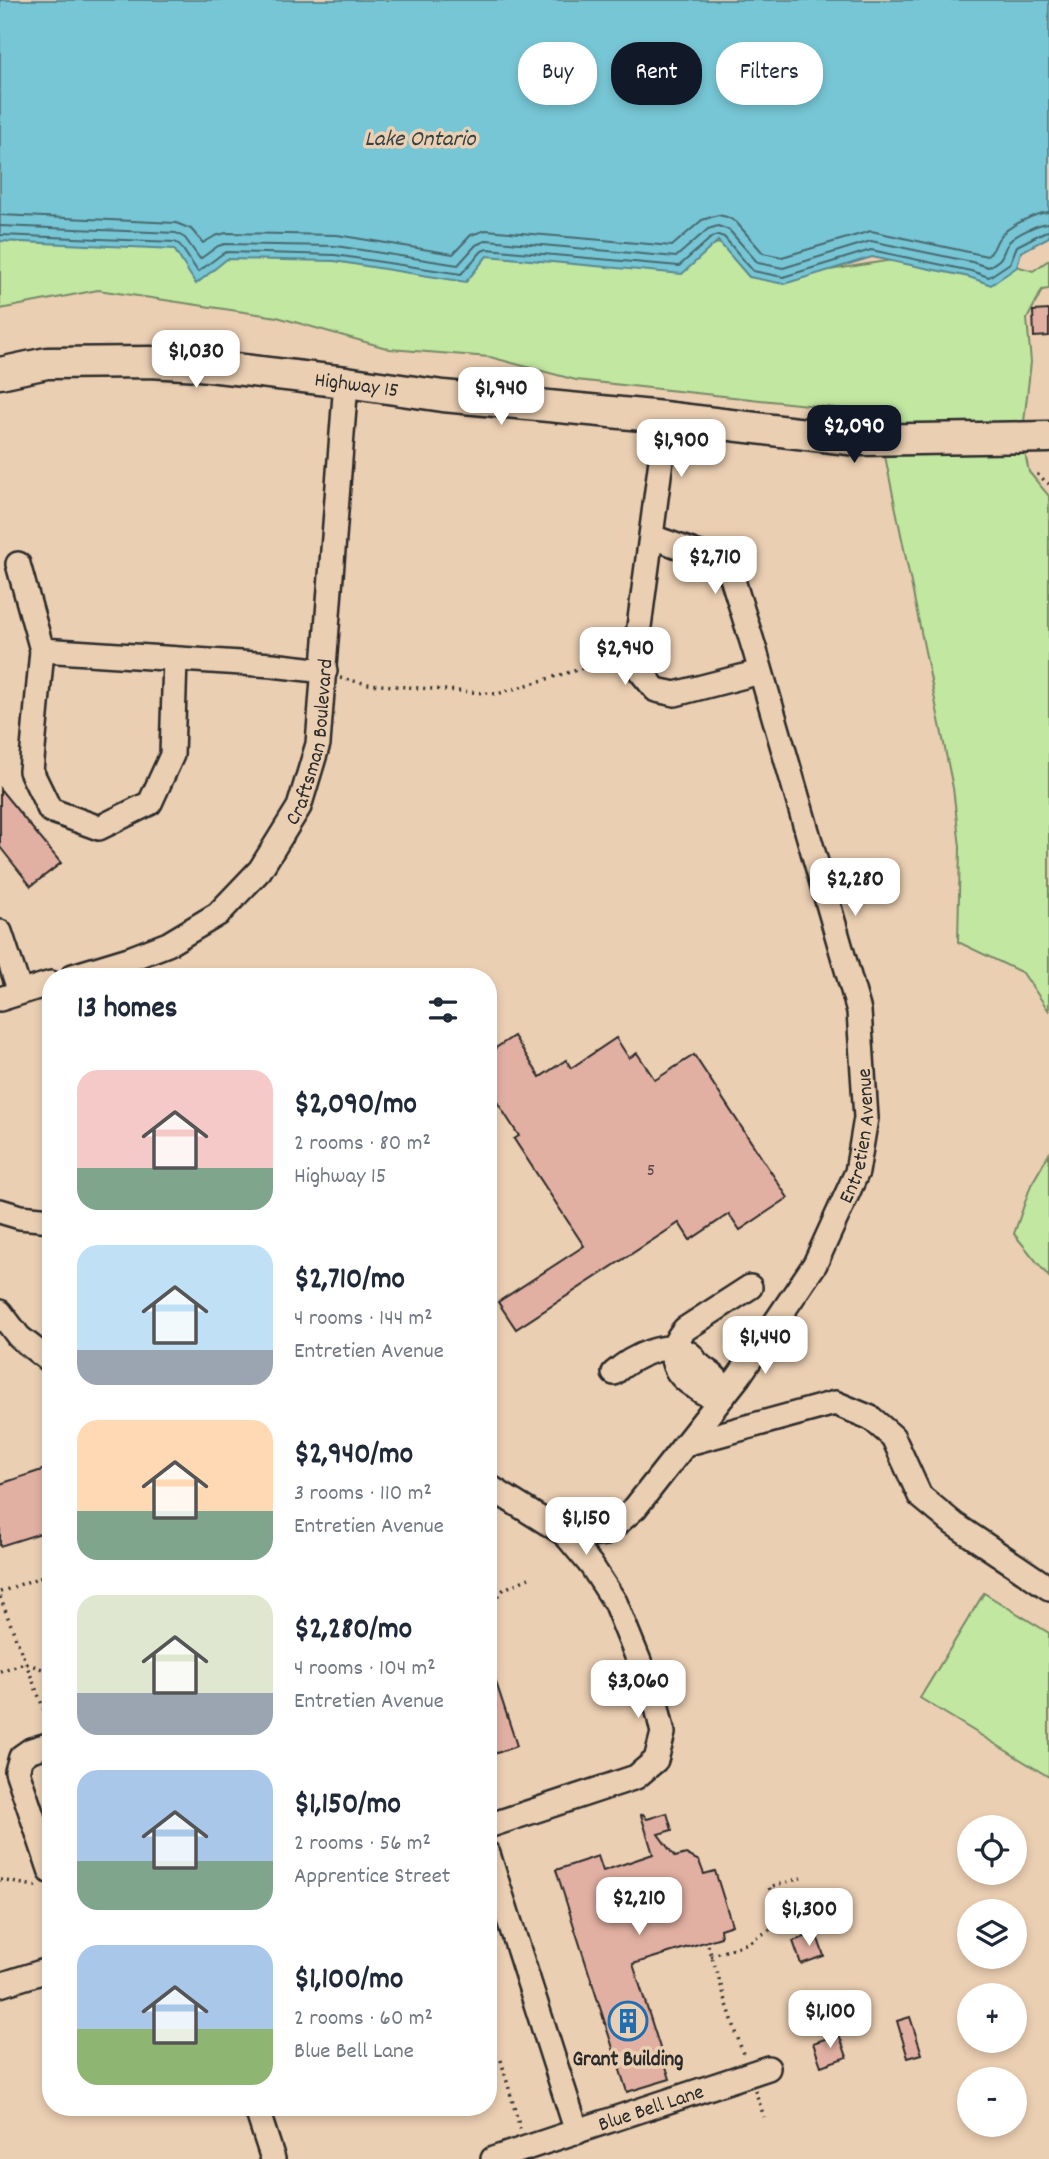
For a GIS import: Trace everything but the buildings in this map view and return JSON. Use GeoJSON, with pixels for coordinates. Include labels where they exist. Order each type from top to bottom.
{"type":"FeatureCollection","features":[{"type":"Feature","properties":{"kind":"main road","name":"Highway 15"},"geometry":{"type":"LineString","coordinates":[[0,373],[47,363],[149,362],[200,365],[443,396],[663,417],[857,440],[1049,437]]}},
{"type":"Feature","properties":{"kind":"street","name":"Craftsman Boulevard"},"geometry":{"type":"LineString","coordinates":[[99,968],[168,944],[218,914],[260,870],[299,807],[318,744],[333,675],[346,382]]}},
{"type":"Feature","properties":{"kind":"street"},"geometry":{"type":"LineString","coordinates":[[663,417],[661,460],[637,642],[641,673],[656,690],[676,694],[761,671]]}},
{"type":"Feature","properties":{"kind":"street","name":"Entretien Avenue"},"geometry":{"type":"LineString","coordinates":[[607,1533],[635,1508],[724,1395],[815,1264],[857,1172],[866,1118],[859,1011],[731,574],[704,555],[652,537]]}},
{"type":"Feature","properties":{"kind":"street"},"geometry":{"type":"LineString","coordinates":[[18,564],[42,650],[31,771],[50,810],[99,828],[150,803],[172,755],[175,659]]}},
{"type":"Feature","properties":{"kind":"street"},"geometry":{"type":"LineString","coordinates":[[42,650],[272,665],[333,675]]}},
{"type":"Feature","properties":{"kind":"street"},"geometry":{"type":"LineString","coordinates":[[0,932],[10,995],[42,986]]}},
{"type":"Feature","properties":{"kind":"street"},"geometry":{"type":"LineString","coordinates":[[0,1211],[42,1219]]}},
{"type":"Feature","properties":{"kind":"street"},"geometry":{"type":"LineString","coordinates":[[673,1349],[677,1337],[684,1329],[750,1287]]}},
{"type":"Feature","properties":{"kind":"street"},"geometry":{"type":"LineString","coordinates":[[0,1312],[19,1337],[42,1355]]}},
{"type":"Feature","properties":{"kind":"street"},"geometry":{"type":"LineString","coordinates":[[614,1373],[639,1355],[673,1349],[689,1354],[718,1377],[724,1395]]}},
{"type":"Feature","properties":{"kind":"street"},"geometry":{"type":"LineString","coordinates":[[685,1444],[835,1403],[871,1419],[893,1437],[920,1496],[954,1524],[1049,1588]]}},
{"type":"Feature","properties":{"kind":"street"},"geometry":{"type":"LineString","coordinates":[[497,1492],[565,1534],[592,1565],[615,1602],[656,1703],[663,1733],[656,1760],[636,1777],[497,1823]]}},
{"type":"Feature","properties":{"kind":"street"},"geometry":{"type":"LineString","coordinates":[[565,1534],[607,1533],[600,1578]]}},
{"type":"Feature","properties":{"kind":"street"},"geometry":{"type":"LineString","coordinates":[[42,1747],[20,1757],[17,1771],[42,1860]]}},
{"type":"Feature","properties":{"kind":"street"},"geometry":{"type":"LineString","coordinates":[[497,1882],[577,2132]]}},
{"type":"Feature","properties":{"kind":"street"},"geometry":{"type":"LineString","coordinates":[[0,1985],[42,1972]]}},
{"type":"Feature","properties":{"kind":"street","name":"Blue Bell Lane"},"geometry":{"type":"LineString","coordinates":[[494,2159],[759,2071]]}},
{"type":"Feature","properties":{"kind":"street"},"geometry":{"type":"LineString","coordinates":[[259,2116],[273,2159]]}},
{"type":"Feature","properties":{"kind":"path"},"geometry":{"type":"LineString","coordinates":[[1037,474],[1049,484]]}},
{"type":"Feature","properties":{"kind":"path"},"geometry":{"type":"LineString","coordinates":[[333,675],[368,684],[497,694],[618,658],[637,642]]}},
{"type":"Feature","properties":{"kind":"path"},"geometry":{"type":"LineString","coordinates":[[42,1577],[0,1595],[42,1704]]}},
{"type":"Feature","properties":{"kind":"path"},"geometry":{"type":"LineString","coordinates":[[497,1597],[505,1589],[529,1578]]}},
{"type":"Feature","properties":{"kind":"path"},"geometry":{"type":"LineString","coordinates":[[0,1671],[25,1663],[42,1669]]}},
{"type":"Feature","properties":{"kind":"path"},"geometry":{"type":"LineString","coordinates":[[781,1923],[769,1887],[801,1878]]}},
{"type":"Feature","properties":{"kind":"path"},"geometry":{"type":"LineString","coordinates":[[0,1880],[35,1886],[42,1881]]}},
{"type":"Feature","properties":{"kind":"path"},"geometry":{"type":"LineString","coordinates":[[711,1956],[748,1944],[810,1905]]}},
{"type":"Feature","properties":{"kind":"path"},"geometry":{"type":"LineString","coordinates":[[708,1945],[759,2071],[764,2117]]}},
{"type":"Feature","properties":{"kind":"path"},"geometry":{"type":"LineString","coordinates":[[500,2060],[526,2148]]}},
{"type":"Feature","properties":{"kind":"green space"},"geometry":{"type":"Polygon","coordinates":[[[0,196],[655,248],[741,242],[811,273],[924,255],[999,261],[1033,271],[1049,260],[1049,289],[1042,290],[1027,319],[1031,362],[1022,439],[1029,472],[1049,496],[1049,1011],[1023,973],[958,942],[960,847],[953,788],[877,417],[863,411],[576,380],[490,357],[390,349],[277,317],[98,290],[0,309],[0,196]]]}},
{"type":"Feature","properties":{"kind":"green space"},"geometry":{"type":"Polygon","coordinates":[[[1049,1154],[1049,1277],[1014,1234],[1031,1185],[1049,1154]]]}},
{"type":"Feature","properties":{"kind":"green space"},"geometry":{"type":"Polygon","coordinates":[[[984,1593],[1049,1633],[1049,1777],[920,1698],[984,1593]]]}},
{"type":"Feature","properties":{"kind":"water","name":"Lake Ontario"},"geometry":{"type":"Polygon","coordinates":[[[0,0],[1049,0],[1049,237],[1021,252],[1017,267],[991,285],[969,277],[872,257],[784,284],[749,277],[718,241],[682,274],[487,256],[466,282],[334,261],[227,259],[196,284],[174,249],[0,241],[0,0]]]}},
{"type":"Feature","properties":{"kind":"place","name":"Grant Building"},"geometry":{"type":"Point","coordinates":[628,2021]}}]}
